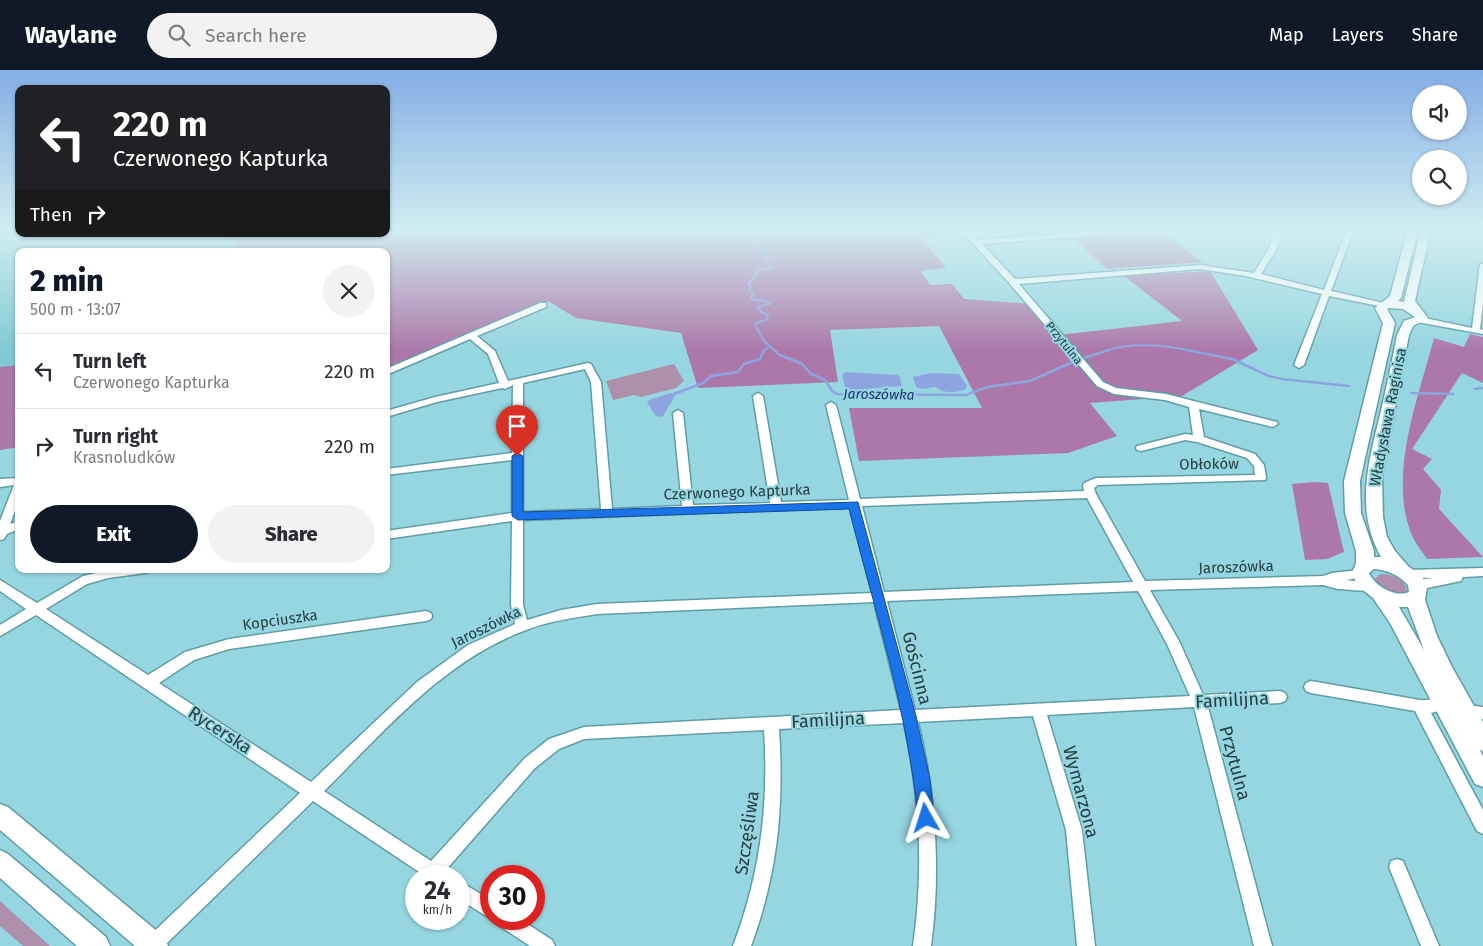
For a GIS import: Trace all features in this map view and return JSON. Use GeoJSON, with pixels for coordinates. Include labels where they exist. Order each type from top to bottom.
{"type":"FeatureCollection","features":[{"type":"Feature","properties":{"kind":"main road"},"geometry":{"type":"LineString","coordinates":[[1402,270],[1395,298],[1384,308],[1402,320],[1417,316],[1409,301],[1416,270]]}},
{"type":"Feature","properties":{"kind":"main road","name":"Władysława Raginisa"},"geometry":{"type":"LineString","coordinates":[[1384,308],[1389,323],[1352,480],[1353,513],[1365,551],[1368,580],[1391,606],[1483,777]]}},
{"type":"Feature","properties":{"kind":"main road","name":"Władysława Raginisa"},"geometry":{"type":"LineString","coordinates":[[1417,316],[1406,327],[1403,335],[1373,483],[1373,509],[1379,537],[1386,554],[1411,583],[1422,621],[1475,712],[1483,742]]}},
{"type":"Feature","properties":{"kind":"main road"},"geometry":{"type":"LineString","coordinates":[[1384,564],[1411,583],[1402,600],[1368,580],[1384,564]]}},
{"type":"Feature","properties":{"kind":"main road"},"geometry":{"type":"LineString","coordinates":[[0,815],[154,945]]}},
{"type":"Feature","properties":{"kind":"main road"},"geometry":{"type":"LineString","coordinates":[[0,862],[97,946]]}},
{"type":"Feature","properties":{"kind":"street","name":"Przytulna"},"geometry":{"type":"LineString","coordinates":[[1002,270],[1104,387],[1119,392],[1166,397],[1194,405]]}},
{"type":"Feature","properties":{"kind":"street"},"geometry":{"type":"LineString","coordinates":[[1013,282],[1156,270]]}},
{"type":"Feature","properties":{"kind":"street"},"geometry":{"type":"LineString","coordinates":[[1224,270],[1384,308]]}},
{"type":"Feature","properties":{"kind":"street"},"geometry":{"type":"LineString","coordinates":[[1255,277],[1259,270]]}},
{"type":"Feature","properties":{"kind":"street"},"geometry":{"type":"LineString","coordinates":[[1298,365],[1335,270]]}},
{"type":"Feature","properties":{"kind":"street"},"geometry":{"type":"LineString","coordinates":[[1417,316],[1480,331],[1483,270]]}},
{"type":"Feature","properties":{"kind":"street"},"geometry":{"type":"LineString","coordinates":[[390,370],[543,305]]}},
{"type":"Feature","properties":{"kind":"street"},"geometry":{"type":"LineString","coordinates":[[471,336],[492,353],[505,386]]}},
{"type":"Feature","properties":{"kind":"street"},"geometry":{"type":"LineString","coordinates":[[390,413],[435,400],[505,386],[588,366],[596,382],[608,513]]}},
{"type":"Feature","properties":{"kind":"street"},"geometry":{"type":"LineString","coordinates":[[518,383],[517,605],[522,626]]}},
{"type":"Feature","properties":{"kind":"street"},"geometry":{"type":"LineString","coordinates":[[758,396],[776,506]]}},
{"type":"Feature","properties":{"kind":"street","name":"Gościnna"},"geometry":{"type":"LineString","coordinates":[[831,405],[854,505],[880,597],[909,716],[922,779],[928,834],[925,925],[922,946]]}},
{"type":"Feature","properties":{"kind":"street"},"geometry":{"type":"LineString","coordinates":[[1194,405],[1273,424]]}},
{"type":"Feature","properties":{"kind":"street","name":"Obłoków"},"geometry":{"type":"LineString","coordinates":[[1194,405],[1199,439]]}},
{"type":"Feature","properties":{"kind":"street"},"geometry":{"type":"LineString","coordinates":[[678,414],[688,510]]}},
{"type":"Feature","properties":{"kind":"street","name":"Obłoków"},"geometry":{"type":"LineString","coordinates":[[1090,494],[1088,486],[1096,482],[1261,478],[1259,465],[1251,456],[1199,439],[1185,437],[1141,448]]}},
{"type":"Feature","properties":{"kind":"street"},"geometry":{"type":"LineString","coordinates":[[390,472],[517,456]]}},
{"type":"Feature","properties":{"kind":"street"},"geometry":{"type":"LineString","coordinates":[[0,483],[15,481]]}},
{"type":"Feature","properties":{"kind":"street","name":"Przytulna"},"geometry":{"type":"LineString","coordinates":[[1090,494],[1173,643],[1199,701],[1263,946]]}},
{"type":"Feature","properties":{"kind":"street","name":"Czerwonego Kapturka"},"geometry":{"type":"LineString","coordinates":[[390,534],[518,516],[776,506],[854,505],[1090,494]]}},
{"type":"Feature","properties":{"kind":"street"},"geometry":{"type":"LineString","coordinates":[[0,533],[15,496]]}},
{"type":"Feature","properties":{"kind":"street"},"geometry":{"type":"LineString","coordinates":[[0,533],[15,527]]}},
{"type":"Feature","properties":{"kind":"street"},"geometry":{"type":"LineString","coordinates":[[0,631],[82,581],[116,573]]}},
{"type":"Feature","properties":{"kind":"street"},"geometry":{"type":"LineString","coordinates":[[1411,583],[1422,584],[1483,573]]}},
{"type":"Feature","properties":{"kind":"street"},"geometry":{"type":"LineString","coordinates":[[1411,583],[1483,573]]}},
{"type":"Feature","properties":{"kind":"street","name":"Jaroszówka"},"geometry":{"type":"LineString","coordinates":[[154,945],[312,790],[422,686],[473,649],[522,626],[561,615],[597,609],[1141,586],[1323,580],[1338,584],[1368,580]]}},
{"type":"Feature","properties":{"kind":"street","name":"Rycerska"},"geometry":{"type":"LineString","coordinates":[[0,585],[423,865]]}},
{"type":"Feature","properties":{"kind":"street","name":"Kopciuszka"},"geometry":{"type":"LineString","coordinates":[[147,683],[190,656],[230,644],[426,616]]}},
{"type":"Feature","properties":{"kind":"street"},"geometry":{"type":"LineString","coordinates":[[1311,688],[1420,706],[1430,707],[1444,704]]}},
{"type":"Feature","properties":{"kind":"street","name":"Familijna"},"geometry":{"type":"LineString","coordinates":[[444,865],[530,763],[554,744],[577,735],[599,731],[1280,697]]}},
{"type":"Feature","properties":{"kind":"street"},"geometry":{"type":"LineString","coordinates":[[1420,706],[1483,826]]}},
{"type":"Feature","properties":{"kind":"street","name":"Wymarzona"},"geometry":{"type":"LineString","coordinates":[[1038,710],[1074,830],[1086,946]]}},
{"type":"Feature","properties":{"kind":"street","name":"Szczęśliwa"},"geometry":{"type":"LineString","coordinates":[[742,946],[749,929],[769,846],[774,787],[771,722]]}},
{"type":"Feature","properties":{"kind":"street"},"geometry":{"type":"LineString","coordinates":[[1397,867],[1430,946]]}},
{"type":"Feature","properties":{"kind":"street"},"geometry":{"type":"LineString","coordinates":[[521,930],[546,946]]}},
{"type":"Feature","properties":{"kind":"shaded area"},"geometry":{"type":"Polygon","coordinates":[[[0,270],[15,270],[15,365],[0,367],[0,270]]]}},
{"type":"Feature","properties":{"kind":"shaded area"},"geometry":{"type":"Polygon","coordinates":[[[390,270],[930,270],[921,271],[930,285],[952,284],[964,299],[1032,304],[1059,335],[1182,321],[1124,276],[1210,271],[1258,350],[1182,396],[1090,403],[1117,436],[1068,453],[859,461],[849,408],[982,408],[939,326],[830,330],[838,382],[698,388],[681,333],[576,318],[548,301],[390,367],[390,270]]]}},
{"type":"Feature","properties":{"kind":"shaded area"},"geometry":{"type":"Polygon","coordinates":[[[1470,334],[1483,337],[1483,383],[1462,373],[1412,449],[1432,459],[1423,469],[1441,490],[1439,509],[1483,557],[1427,559],[1412,536],[1405,510],[1403,486],[1404,461],[1408,435],[1434,338],[1464,347],[1470,334]]]}},
{"type":"Feature","properties":{"kind":"shaded area"},"geometry":{"type":"Polygon","coordinates":[[[674,364],[684,381],[676,388],[641,397],[634,395],[613,400],[606,381],[674,364]]]}},
{"type":"Feature","properties":{"kind":"shaded area"},"geometry":{"type":"Polygon","coordinates":[[[15,365],[15,448],[0,450],[0,367],[15,365]]]}},
{"type":"Feature","properties":{"kind":"shaded area"},"geometry":{"type":"Polygon","coordinates":[[[846,372],[897,375],[900,377],[902,386],[850,390],[845,387],[842,374],[846,372]]]}},
{"type":"Feature","properties":{"kind":"shaded area"},"geometry":{"type":"Polygon","coordinates":[[[932,373],[959,374],[967,386],[966,389],[950,392],[942,391],[936,387],[922,389],[916,387],[913,377],[932,373]]]}},
{"type":"Feature","properties":{"kind":"shaded area"},"geometry":{"type":"Polygon","coordinates":[[[671,393],[675,396],[663,416],[658,417],[647,402],[671,393]]]}},
{"type":"Feature","properties":{"kind":"shaded area"},"geometry":{"type":"Polygon","coordinates":[[[1328,483],[1344,552],[1327,559],[1305,560],[1292,484],[1328,483]]]}},
{"type":"Feature","properties":{"kind":"shaded area"},"geometry":{"type":"Polygon","coordinates":[[[1380,574],[1397,578],[1403,583],[1407,591],[1400,595],[1382,588],[1375,579],[1380,574]]]}},
{"type":"Feature","properties":{"kind":"shaded area"},"geometry":{"type":"Polygon","coordinates":[[[0,901],[50,946],[23,946],[0,926],[0,901]]]}},
{"type":"Feature","properties":{"kind":"waterway","name":"Jaroszówka"},"geometry":{"type":"LineString","coordinates":[[757,270],[757,274],[748,284],[751,287],[749,290],[753,293],[751,299],[766,301],[770,304],[757,307],[762,313],[766,313],[768,319],[755,324],[764,341],[770,346]]}},
{"type":"Feature","properties":{"kind":"waterway","name":"Jaroszówka"},"geometry":{"type":"LineString","coordinates":[[1105,351],[1137,345],[1171,347],[1193,351]]}},
{"type":"Feature","properties":{"kind":"waterway","name":"Jaroszówka"},"geometry":{"type":"LineString","coordinates":[[764,350],[770,346]]}},
{"type":"Feature","properties":{"kind":"waterway","name":"Jaroszówka"},"geometry":{"type":"LineString","coordinates":[[770,346],[775,351]]}},
{"type":"Feature","properties":{"kind":"waterway"},"geometry":{"type":"LineString","coordinates":[[674,394],[703,383],[711,376],[738,372],[744,364],[760,359],[764,350]]}},
{"type":"Feature","properties":{"kind":"waterway","name":"Jaroszówka"},"geometry":{"type":"LineString","coordinates":[[774,350],[780,355],[802,364],[811,374],[825,380],[832,391],[837,394],[966,395],[987,387],[1030,381],[1075,361]]}},
{"type":"Feature","properties":{"kind":"waterway","name":"Jaroszówka"},"geometry":{"type":"LineString","coordinates":[[1081,359],[1109,350]]}},
{"type":"Feature","properties":{"kind":"waterway","name":"Jaroszówka"},"geometry":{"type":"LineString","coordinates":[[1187,350],[1232,359],[1269,376],[1282,379],[1349,386]]}},
{"type":"Feature","properties":{"kind":"waterway","name":"Jaroszówka"},"geometry":{"type":"LineString","coordinates":[[1475,389],[1483,388]]}},
{"type":"Feature","properties":{"kind":"waterway"},"geometry":{"type":"LineString","coordinates":[[1411,393],[1453,394]]}},
{"type":"Feature","properties":{"kind":"route"},"geometry":{"type":"LineString","coordinates":[[517,456],[518,516],[776,506],[854,505],[880,597],[909,716],[922,779],[926,818]]}}]}
